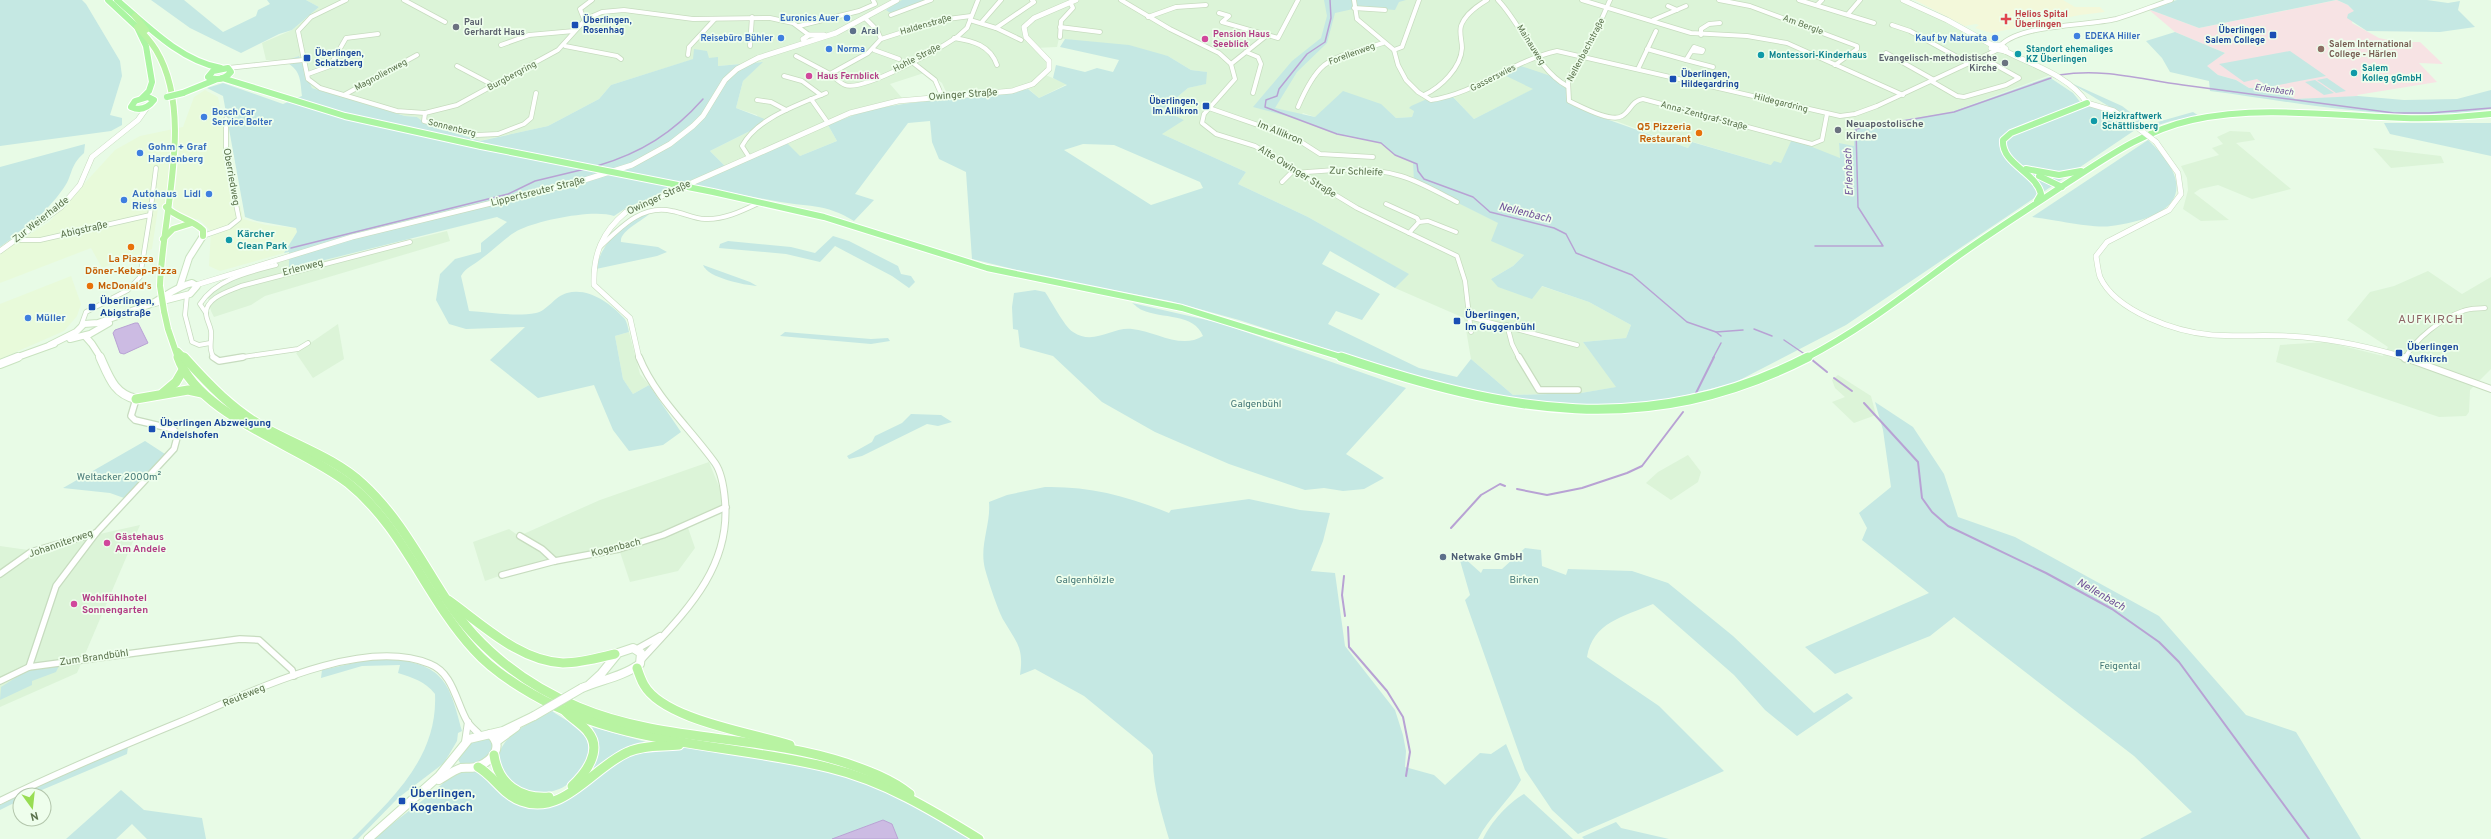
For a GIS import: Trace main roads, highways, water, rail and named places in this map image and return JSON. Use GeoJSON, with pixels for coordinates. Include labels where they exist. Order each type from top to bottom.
{"type":"FeatureCollection","features":[{"type":"Feature","properties":{"kind":"highway"},"geometry":{"type":"LineString","coordinates":[[135,16],[152,38],[154,46],[165,69],[174,104],[173,152],[160,263],[160,286],[164,311],[164,322],[183,370],[203,393],[243,424],[330,470],[349,484],[390,526],[434,597],[466,642],[486,662],[540,698],[564,711],[626,732],[687,744],[831,768],[878,784],[920,803],[979,839]]}},
{"type":"Feature","properties":{"kind":"highway"},"geometry":{"type":"LineString","coordinates":[[137,27],[154,46]]}},
{"type":"Feature","properties":{"kind":"highway"},"geometry":{"type":"LineString","coordinates":[[166,207],[171,214],[192,223],[203,230],[203,236]]}},
{"type":"Feature","properties":{"kind":"highway"},"geometry":{"type":"LineString","coordinates":[[162,240],[173,229],[192,223]]}},
{"type":"Feature","properties":{"kind":"highway"},"geometry":{"type":"LineString","coordinates":[[175,348],[208,386],[253,421],[344,469],[378,497],[410,537],[445,598],[459,619],[488,652],[542,688],[580,707],[628,723],[671,732],[800,749],[835,758],[875,774],[905,790],[920,803]]}},
{"type":"Feature","properties":{"kind":"highway"},"geometry":{"type":"LineString","coordinates":[[157,396],[176,382],[183,370]]}},
{"type":"Feature","properties":{"kind":"highway"},"geometry":{"type":"LineString","coordinates":[[136,399],[188,390],[203,393]]}},
{"type":"Feature","properties":{"kind":"highway"},"geometry":{"type":"LineString","coordinates":[[445,598],[513,648],[531,657],[552,662],[570,663],[586,662],[615,654]]}},
{"type":"Feature","properties":{"kind":"highway"},"geometry":{"type":"LineString","coordinates":[[637,668],[638,677],[648,691],[679,712],[722,727],[780,741],[800,749]]}},
{"type":"Feature","properties":{"kind":"highway"},"geometry":{"type":"LineString","coordinates":[[494,755],[494,766],[514,791],[519,794],[542,798],[566,790],[579,780],[588,768],[594,749],[590,734],[564,711]]}},
{"type":"Feature","properties":{"kind":"highway"},"geometry":{"type":"LineString","coordinates":[[478,767],[486,770],[498,786],[513,799],[537,804],[565,796],[613,760],[627,753],[655,746],[687,744]]}},
{"type":"Feature","properties":{"kind":"main road"},"geometry":{"type":"LineString","coordinates":[[108,0],[137,27],[146,46],[152,82],[149,91],[142,98],[131,104],[132,108],[138,109],[151,102],[183,93],[219,79],[228,70]]}},
{"type":"Feature","properties":{"kind":"main road"},"geometry":{"type":"LineString","coordinates":[[117,0],[135,16],[201,63],[211,67],[228,70],[236,82]]}},
{"type":"Feature","properties":{"kind":"main road"},"geometry":{"type":"LineString","coordinates":[[196,88],[208,78],[211,72],[228,70]]}},
{"type":"Feature","properties":{"kind":"main road"},"geometry":{"type":"LineString","coordinates":[[208,78],[236,82],[271,95],[345,116],[481,146],[762,202],[859,227],[985,267],[1195,310],[1426,386],[1509,404],[1554,410],[1628,409],[1659,406],[1708,397],[1753,383],[1797,364],[1813,356],[1898,303],[1939,271],[2032,206],[2132,141],[2150,132],[2182,123],[2213,117],[2268,114],[2437,119],[2491,114]]}},
{"type":"Feature","properties":{"kind":"main road"},"geometry":{"type":"LineString","coordinates":[[142,98],[151,102]]}},
{"type":"Feature","properties":{"kind":"main road"},"geometry":{"type":"LineString","coordinates":[[2060,188],[2015,163],[2005,153],[2002,147],[2002,141],[2008,134],[2081,107],[2087,103]]}},
{"type":"Feature","properties":{"kind":"main road"},"geometry":{"type":"LineString","coordinates":[[2024,169],[2039,184],[2042,191],[2040,198],[2032,206]]}},
{"type":"Feature","properties":{"kind":"main road"},"geometry":{"type":"LineString","coordinates":[[2024,169],[2059,175],[2090,169]]}},
{"type":"Feature","properties":{"kind":"main road"},"geometry":{"type":"LineString","coordinates":[[176,294],[185,276],[189,258],[203,236]]}},
{"type":"Feature","properties":{"kind":"main road"},"geometry":{"type":"LineString","coordinates":[[185,276],[194,285]]}},
{"type":"Feature","properties":{"kind":"main road"},"geometry":{"type":"LineString","coordinates":[[180,286],[194,285]]}},
{"type":"Feature","properties":{"kind":"main road"},"geometry":{"type":"LineString","coordinates":[[0,364],[80,335],[121,316],[176,294],[187,295],[194,285]]}},
{"type":"Feature","properties":{"kind":"main road"},"geometry":{"type":"LineString","coordinates":[[80,335],[81,326],[88,323],[97,328]]}},
{"type":"Feature","properties":{"kind":"main road"},"geometry":{"type":"LineString","coordinates":[[97,328],[97,347],[115,390],[126,399],[136,399]]}},
{"type":"Feature","properties":{"kind":"main road"},"geometry":{"type":"LineString","coordinates":[[80,335],[97,347]]}},
{"type":"Feature","properties":{"kind":"main road"},"geometry":{"type":"LineString","coordinates":[[368,839],[432,783],[457,757],[465,742],[479,734],[490,734],[519,724],[586,687],[618,674],[628,673],[637,668],[642,659],[641,653],[637,649],[628,648],[615,654],[609,665],[586,687]]}},
{"type":"Feature","properties":{"kind":"main road"},"geometry":{"type":"LineString","coordinates":[[609,665],[611,671],[618,674]]}},
{"type":"Feature","properties":{"kind":"main road"},"geometry":{"type":"LineString","coordinates":[[432,783],[464,767],[478,767],[494,755],[497,741],[519,724]]}},
{"type":"Feature","properties":{"kind":"main road"},"geometry":{"type":"LineString","coordinates":[[490,734],[497,741]]}},
{"type":"Feature","properties":{"kind":"main road"},"geometry":{"type":"LineString","coordinates":[[457,757],[459,763],[464,767]]}},
{"type":"Feature","properties":{"kind":"waterway","name":"Nellenbach"},"geometry":{"type":"LineString","coordinates":[[1330,0],[1331,18],[1325,42],[1307,54],[1279,89],[1277,96],[1266,100],[1265,107],[1337,134],[1381,143],[1395,155],[1417,164],[1418,171],[1424,179],[1473,197],[1490,212],[1554,228],[1566,234],[1576,253],[1632,275],[1687,322],[1716,332]]}},
{"type":"Feature","properties":{"kind":"waterway","name":"Erlenbach"},"geometry":{"type":"LineString","coordinates":[[2059,75],[2075,73],[2121,75],[2183,85],[2394,113],[2429,113],[2491,108]]}},
{"type":"Feature","properties":{"kind":"waterway","name":"Erlenbach"},"geometry":{"type":"LineString","coordinates":[[1815,246],[1883,246],[1858,207],[1856,129],[1954,112],[2051,78]]}},
{"type":"Feature","properties":{"kind":"waterway"},"geometry":{"type":"LineString","coordinates":[[597,166],[628,155],[668,132],[703,99]]}},
{"type":"Feature","properties":{"kind":"waterway"},"geometry":{"type":"LineString","coordinates":[[291,248],[508,194],[535,181],[585,169]]}},
{"type":"Feature","properties":{"kind":"waterway","name":"Nellenbach"},"geometry":{"type":"LineString","coordinates":[[1754,329],[1772,336]]}},
{"type":"Feature","properties":{"kind":"waterway","name":"Nellenbach"},"geometry":{"type":"LineString","coordinates":[[1716,332],[1743,330]]}},
{"type":"Feature","properties":{"kind":"waterway","name":"Nellenbach"},"geometry":{"type":"LineString","coordinates":[[1716,332],[1721,336]]}},
{"type":"Feature","properties":{"kind":"waterway","name":"Nellenbach"},"geometry":{"type":"LineString","coordinates":[[1784,340],[1806,355]]}},
{"type":"Feature","properties":{"kind":"waterway"},"geometry":{"type":"LineString","coordinates":[[1713,358],[1721,343]]}},
{"type":"Feature","properties":{"kind":"waterway"},"geometry":{"type":"LineString","coordinates":[[1695,395],[1714,357]]}},
{"type":"Feature","properties":{"kind":"waterway","name":"Nellenbach"},"geometry":{"type":"LineString","coordinates":[[1811,359],[1827,372]]}},
{"type":"Feature","properties":{"kind":"waterway","name":"Nellenbach"},"geometry":{"type":"LineString","coordinates":[[1834,378],[1852,391]]}},
{"type":"Feature","properties":{"kind":"waterway","name":"Nellenbach"},"geometry":{"type":"LineString","coordinates":[[1864,403],[1918,462],[1922,498],[1932,512],[1948,526],[2046,573],[2112,609],[2159,642],[2179,662],[2309,839]]}},
{"type":"Feature","properties":{"kind":"waterway"},"geometry":{"type":"LineString","coordinates":[[1517,489],[1547,495],[1582,488],[1627,473],[1642,466],[1683,412]]}},
{"type":"Feature","properties":{"kind":"waterway"},"geometry":{"type":"LineString","coordinates":[[1451,528],[1481,495],[1500,484],[1505,486]]}},
{"type":"Feature","properties":{"kind":"waterway"},"geometry":{"type":"LineString","coordinates":[[1344,576],[1342,595],[1345,616]]}},
{"type":"Feature","properties":{"kind":"waterway"},"geometry":{"type":"LineString","coordinates":[[1348,627],[1349,647],[1387,691],[1403,717],[1410,752],[1406,776]]}},
{"type":"Feature","properties":{"kind":"place","name":"Euronics Auer"},"geometry":{"type":"Point","coordinates":[847,18]}},
{"type":"Feature","properties":{"kind":"place","name":"Helios Spital Überlingen"},"geometry":{"type":"Point","coordinates":[2006,19]}},
{"type":"Feature","properties":{"kind":"place","name":"Überlingen, Rosenhag"},"geometry":{"type":"Point","coordinates":[575,25]}},
{"type":"Feature","properties":{"kind":"place","name":"Paul Gerhardt Haus"},"geometry":{"type":"Point","coordinates":[456,27]}},
{"type":"Feature","properties":{"kind":"place","name":"Aral"},"geometry":{"type":"Point","coordinates":[853,31]}},
{"type":"Feature","properties":{"kind":"place","name":"Überlingen Salem College"},"geometry":{"type":"Point","coordinates":[2273,35]}},
{"type":"Feature","properties":{"kind":"place","name":"EDEKA Hiller"},"geometry":{"type":"Point","coordinates":[2077,36]}},
{"type":"Feature","properties":{"kind":"place","name":"Reisebüro Bühler"},"geometry":{"type":"Point","coordinates":[781,38]}},
{"type":"Feature","properties":{"kind":"place","name":"Kauf by Naturata"},"geometry":{"type":"Point","coordinates":[1995,38]}},
{"type":"Feature","properties":{"kind":"place","name":"Pension Haus Seeblick"},"geometry":{"type":"Point","coordinates":[1205,39]}},
{"type":"Feature","properties":{"kind":"place","name":"Norma"},"geometry":{"type":"Point","coordinates":[829,49]}},
{"type":"Feature","properties":{"kind":"place","name":"Salem International College - Härlen"},"geometry":{"type":"Point","coordinates":[2321,49]}},
{"type":"Feature","properties":{"kind":"place","name":"Standort ehemaliges KZ Überlingen"},"geometry":{"type":"Point","coordinates":[2018,54]}},
{"type":"Feature","properties":{"kind":"place","name":"Montessori-Kinderhaus"},"geometry":{"type":"Point","coordinates":[1761,55]}},
{"type":"Feature","properties":{"kind":"place","name":"Überlingen, Schatzberg"},"geometry":{"type":"Point","coordinates":[307,58]}},
{"type":"Feature","properties":{"kind":"place","name":"Evangelisch-methodistische Kirche"},"geometry":{"type":"Point","coordinates":[2005,63]}},
{"type":"Feature","properties":{"kind":"place","name":"Salem Kolleg gGmbH"},"geometry":{"type":"Point","coordinates":[2354,73]}},
{"type":"Feature","properties":{"kind":"place","name":"Haus Fernblick"},"geometry":{"type":"Point","coordinates":[809,76]}},
{"type":"Feature","properties":{"kind":"place","name":"Überlingen, Hildegardring"},"geometry":{"type":"Point","coordinates":[1673,79]}},
{"type":"Feature","properties":{"kind":"place","name":"Überlingen, Im Allikron"},"geometry":{"type":"Point","coordinates":[1206,106]}},
{"type":"Feature","properties":{"kind":"place","name":"Bosch Car Service Bolter"},"geometry":{"type":"Point","coordinates":[204,117]}},
{"type":"Feature","properties":{"kind":"place","name":"Heizkraftwerk Schättlisberg"},"geometry":{"type":"Point","coordinates":[2094,121]}},
{"type":"Feature","properties":{"kind":"place","name":"Neuapostolische Kirche"},"geometry":{"type":"Point","coordinates":[1838,130]}},
{"type":"Feature","properties":{"kind":"place","name":"Q5 Pizzeria Restaurant"},"geometry":{"type":"Point","coordinates":[1699,133]}},
{"type":"Feature","properties":{"kind":"place","name":"Gohm + Graf Hardenberg"},"geometry":{"type":"Point","coordinates":[140,153]}},
{"type":"Feature","properties":{"kind":"place","name":"Lidl"},"geometry":{"type":"Point","coordinates":[209,194]}},
{"type":"Feature","properties":{"kind":"place","name":"Autohaus Riess"},"geometry":{"type":"Point","coordinates":[124,200]}},
{"type":"Feature","properties":{"kind":"place","name":"Kärcher Clean Park"},"geometry":{"type":"Point","coordinates":[229,240]}},
{"type":"Feature","properties":{"kind":"place","name":"La Piazza Döner-Kebap-Pizza"},"geometry":{"type":"Point","coordinates":[131,247]}},
{"type":"Feature","properties":{"kind":"place","name":"McDonald's"},"geometry":{"type":"Point","coordinates":[90,286]}},
{"type":"Feature","properties":{"kind":"place","name":"Überlingen, Abigstraße"},"geometry":{"type":"Point","coordinates":[92,307]}},
{"type":"Feature","properties":{"kind":"place","name":"Müller"},"geometry":{"type":"Point","coordinates":[28,318]}},
{"type":"Feature","properties":{"kind":"place","name":"Überlingen, Im Guggenbühl"},"geometry":{"type":"Point","coordinates":[1457,321]}},
{"type":"Feature","properties":{"kind":"place","name":"Überlingen Aufkirch"},"geometry":{"type":"Point","coordinates":[2399,353]}},
{"type":"Feature","properties":{"kind":"place","name":"Überlingen Abzweigung Andelshofen"},"geometry":{"type":"Point","coordinates":[152,429]}},
{"type":"Feature","properties":{"kind":"place","name":"Gästehaus Am Andele"},"geometry":{"type":"Point","coordinates":[107,543]}},
{"type":"Feature","properties":{"kind":"place","name":"Netwake GmbH"},"geometry":{"type":"Point","coordinates":[1443,557]}},
{"type":"Feature","properties":{"kind":"place","name":"Wohlfühlhotel Sonnengarten"},"geometry":{"type":"Point","coordinates":[74,604]}},
{"type":"Feature","properties":{"kind":"place","name":"Überlingen, Kogenbach"},"geometry":{"type":"Point","coordinates":[402,801]}},
{"type":"Feature","properties":{"kind":"district","name":"AUFKIRCH"},"geometry":{"type":"Point","coordinates":[2431,320]}},
{"type":"Feature","properties":{"kind":"park label","name":"Galgenbühl"},"geometry":{"type":"Point","coordinates":[1256,404]}},
{"type":"Feature","properties":{"kind":"park label","name":"Weltacker 2000m²"},"geometry":{"type":"Point","coordinates":[119,477]}},
{"type":"Feature","properties":{"kind":"park label","name":"Galgenhölzle"},"geometry":{"type":"Point","coordinates":[1085,580]}},
{"type":"Feature","properties":{"kind":"park label","name":"Birken"},"geometry":{"type":"Point","coordinates":[1524,580]}},
{"type":"Feature","properties":{"kind":"park label","name":"Feigental"},"geometry":{"type":"Point","coordinates":[2120,666]}}]}
